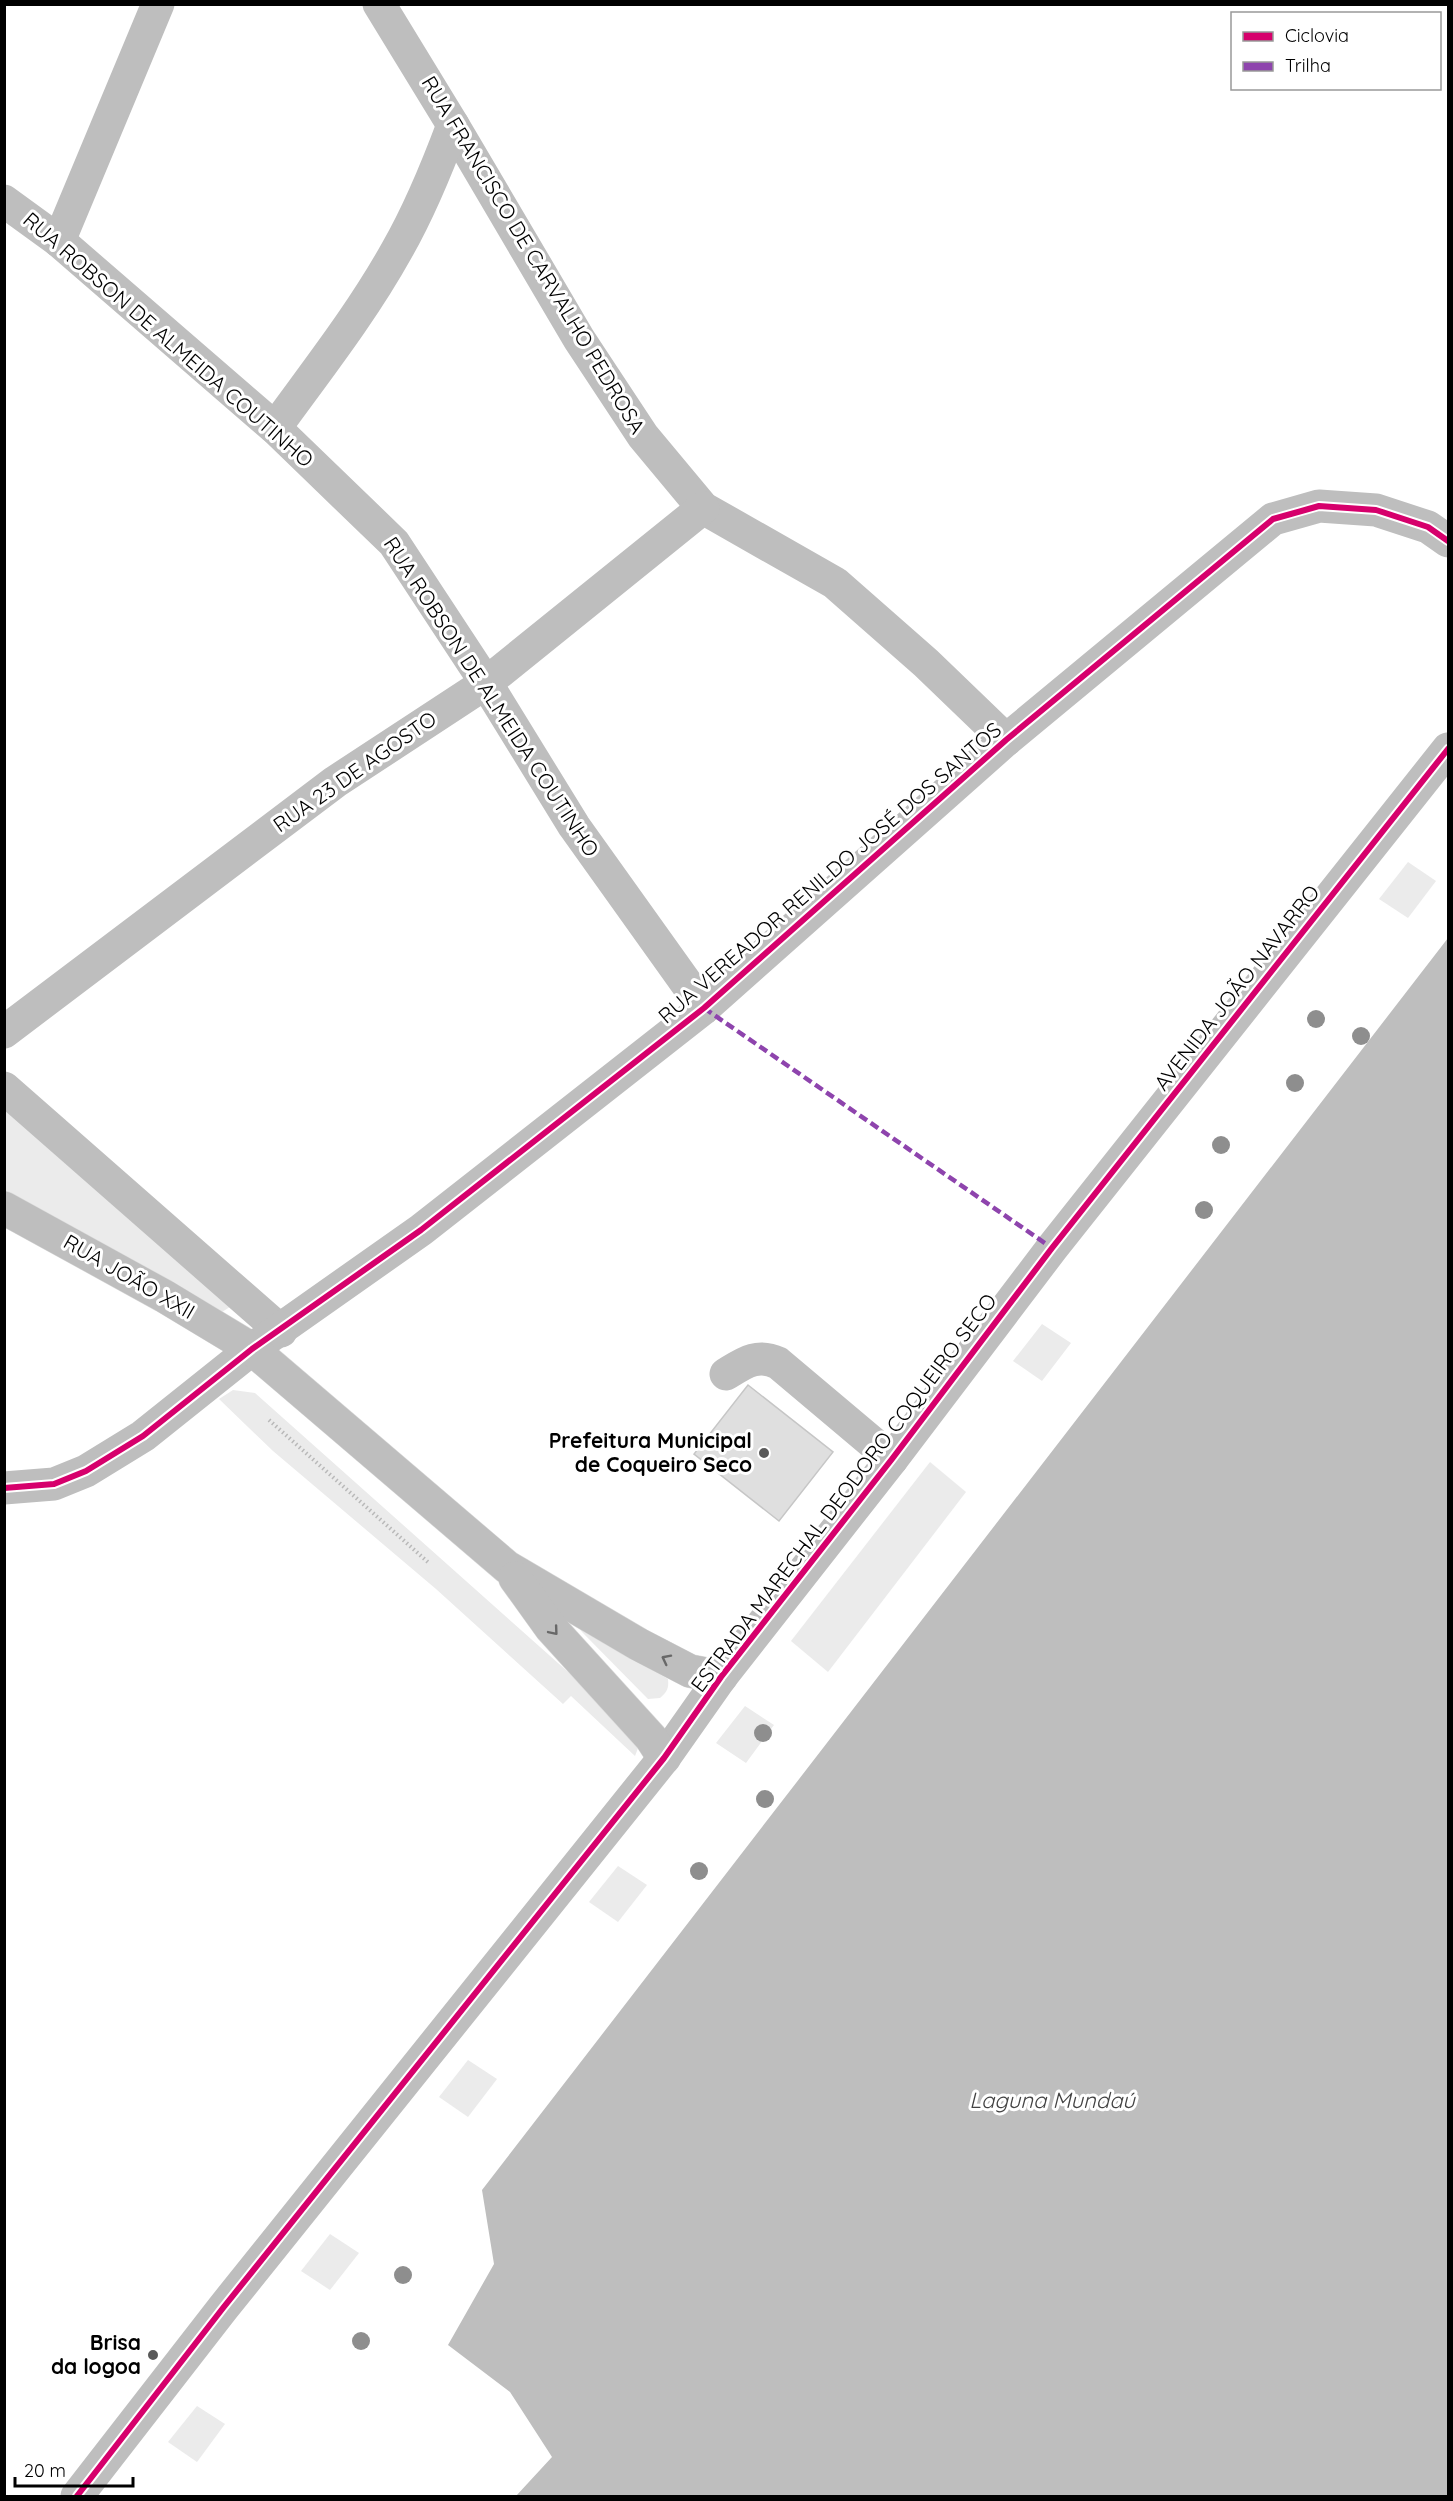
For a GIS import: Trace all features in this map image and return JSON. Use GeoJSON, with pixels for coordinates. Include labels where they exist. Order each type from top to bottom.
{"type":"FeatureCollection","features":[{"type":"Feature","properties":{"kind":"street"},"geometry":{"type":"LineString","coordinates":[[59,241],[158,4]]}},
{"type":"Feature","properties":{"kind":"street","name":"RUA FRANCISCO DE CARVALHO PEDROSA"},"geometry":{"type":"LineString","coordinates":[[379,4],[453,124],[579,339],[643,436],[703,508],[836,583],[926,663],[1006,740]]}},
{"type":"Feature","properties":{"kind":"street"},"geometry":{"type":"LineString","coordinates":[[275,428],[363,306],[397,250],[428,191],[453,124]]}},
{"type":"Feature","properties":{"kind":"street","name":"RUA ROBSON DE ALMEIDA COUTINHO"},"geometry":{"type":"LineString","coordinates":[[4,201],[59,241],[275,428],[394,543],[486,683],[574,826],[704,1008]]}},
{"type":"Feature","properties":{"kind":"street","name":"RUA VEREADOR RENILDO JOSÉ DOS SANTOS"},"geometry":{"type":"LineString","coordinates":[[4,1488],[54,1484],[86,1471],[143,1436],[252,1349],[281,1331],[421,1230],[704,1008],[1006,740],[1273,519],[1319,506],[1376,510],[1428,527],[1449,541]]}},
{"type":"Feature","properties":{"kind":"street","name":"RUA 23 DE AGOSTO"},"geometry":{"type":"LineString","coordinates":[[4,1032],[335,782],[486,683],[703,508]]}},
{"type":"Feature","properties":{"kind":"street","name":"AVENIDA JOÃO NAVARRO"},"geometry":{"type":"LineString","coordinates":[[1052,1248],[1449,749]]}},
{"type":"Feature","properties":{"kind":"street"},"geometry":{"type":"LineString","coordinates":[[4,1088],[281,1331]]}},
{"type":"Feature","properties":{"kind":"street","name":"RUA JOÃO XXII"},"geometry":{"type":"LineString","coordinates":[[4,1208],[164,1296],[252,1349],[507,1567]]}},
{"type":"Feature","properties":{"kind":"street","name":"ESTRADA MARECHAL DEODORO COQUEIRO SECO"},"geometry":{"type":"LineString","coordinates":[[77,2496],[223,2308],[664,1758],[721,1677],[892,1459],[1052,1248]]}},
{"type":"Feature","properties":{"kind":"street"},"geometry":{"type":"LineString","coordinates":[[726,1374],[753,1358],[766,1357],[778,1363],[892,1459]]}},
{"type":"Feature","properties":{"kind":"street"},"geometry":{"type":"LineString","coordinates":[[507,1567],[638,1644],[690,1671],[721,1677]]}},
{"type":"Feature","properties":{"kind":"street"},"geometry":{"type":"LineString","coordinates":[[507,1567],[551,1628],[651,1738],[664,1758]]}},
{"type":"Feature","properties":{"kind":"path"},"geometry":{"type":"LineString","coordinates":[[269,1420],[429,1563]]}},
{"type":"Feature","properties":{"kind":"shaded area"},"geometry":{"type":"Polygon","coordinates":[[[1408,862],[1436,881],[1408,918],[1379,899],[1408,862]]]}},
{"type":"Feature","properties":{"kind":"shaded area"},"geometry":{"type":"Polygon","coordinates":[[[4,1104],[233,1305],[222,1312],[5,1194],[4,1104]]]}},
{"type":"Feature","properties":{"kind":"shaded area"},"geometry":{"type":"Polygon","coordinates":[[[1042,1324],[1071,1343],[1042,1381],[1013,1361],[1042,1324]]]}},
{"type":"Feature","properties":{"kind":"shaded area"},"geometry":{"type":"Polygon","coordinates":[[[233,1390],[255,1393],[631,1728],[640,1743],[635,1756],[571,1696],[563,1704],[436,1589],[273,1451],[219,1399],[233,1390]]]}},
{"type":"Feature","properties":{"kind":"shaded area"},"geometry":{"type":"Polygon","coordinates":[[[930,1462],[966,1492],[828,1672],[791,1641],[930,1462]]]}},
{"type":"Feature","properties":{"kind":"shaded area"},"geometry":{"type":"Polygon","coordinates":[[[580,1626],[668,1679],[668,1687],[664,1694],[660,1698],[648,1699],[582,1632],[580,1626]]]}},
{"type":"Feature","properties":{"kind":"shaded area"},"geometry":{"type":"Polygon","coordinates":[[[745,1706],[774,1725],[746,1763],[716,1743],[745,1706]]]}},
{"type":"Feature","properties":{"kind":"shaded area"},"geometry":{"type":"Polygon","coordinates":[[[618,1866],[647,1885],[618,1922],[589,1902],[618,1866]]]}},
{"type":"Feature","properties":{"kind":"shaded area"},"geometry":{"type":"Polygon","coordinates":[[[468,2060],[497,2079],[468,2117],[439,2097],[468,2060]]]}},
{"type":"Feature","properties":{"kind":"shaded area"},"geometry":{"type":"Polygon","coordinates":[[[330,2234],[359,2253],[330,2290],[301,2271],[330,2234]]]}},
{"type":"Feature","properties":{"kind":"shaded area"},"geometry":{"type":"Polygon","coordinates":[[[197,2406],[225,2424],[197,2462],[168,2442],[197,2406]]]}},
{"type":"Feature","properties":{"kind":"water","name":"Laguna Mundaú"},"geometry":{"type":"Polygon","coordinates":[[[1448,938],[1448,2496],[516,2496],[552,2457],[510,2392],[448,2345],[494,2264],[482,2190],[1448,938]]]}},
{"type":"Feature","properties":{"kind":"building","name":"Prefeitura Municipal de Coqueiro Seco"},"geometry":{"type":"Polygon","coordinates":[[[748,1385],[833,1452],[779,1521],[694,1454],[748,1385]]]}},
{"type":"Feature","properties":{"kind":"marked path"},"geometry":{"type":"LineString","coordinates":[[704,1008],[1052,1248]]}},
{"type":"Feature","properties":{"kind":"cycle path"},"geometry":{"type":"LineString","coordinates":[[4,1488],[54,1484],[86,1471],[143,1436],[252,1349],[421,1230],[704,1008],[1006,740],[1273,519],[1319,506],[1376,510],[1428,527],[1448,541]]}},
{"type":"Feature","properties":{"kind":"cycle path"},"geometry":{"type":"LineString","coordinates":[[77,2496],[223,2308],[664,1758],[721,1677],[892,1459],[1052,1248],[1448,749]]}},
{"type":"Feature","properties":{"kind":"place","name":"Prefeitura Municipal de Coqueiro Seco"},"geometry":{"type":"Point","coordinates":[764,1453]}},
{"type":"Feature","properties":{"kind":"place","name":"Brisa da logoa"},"geometry":{"type":"Point","coordinates":[153,2355]}}]}
